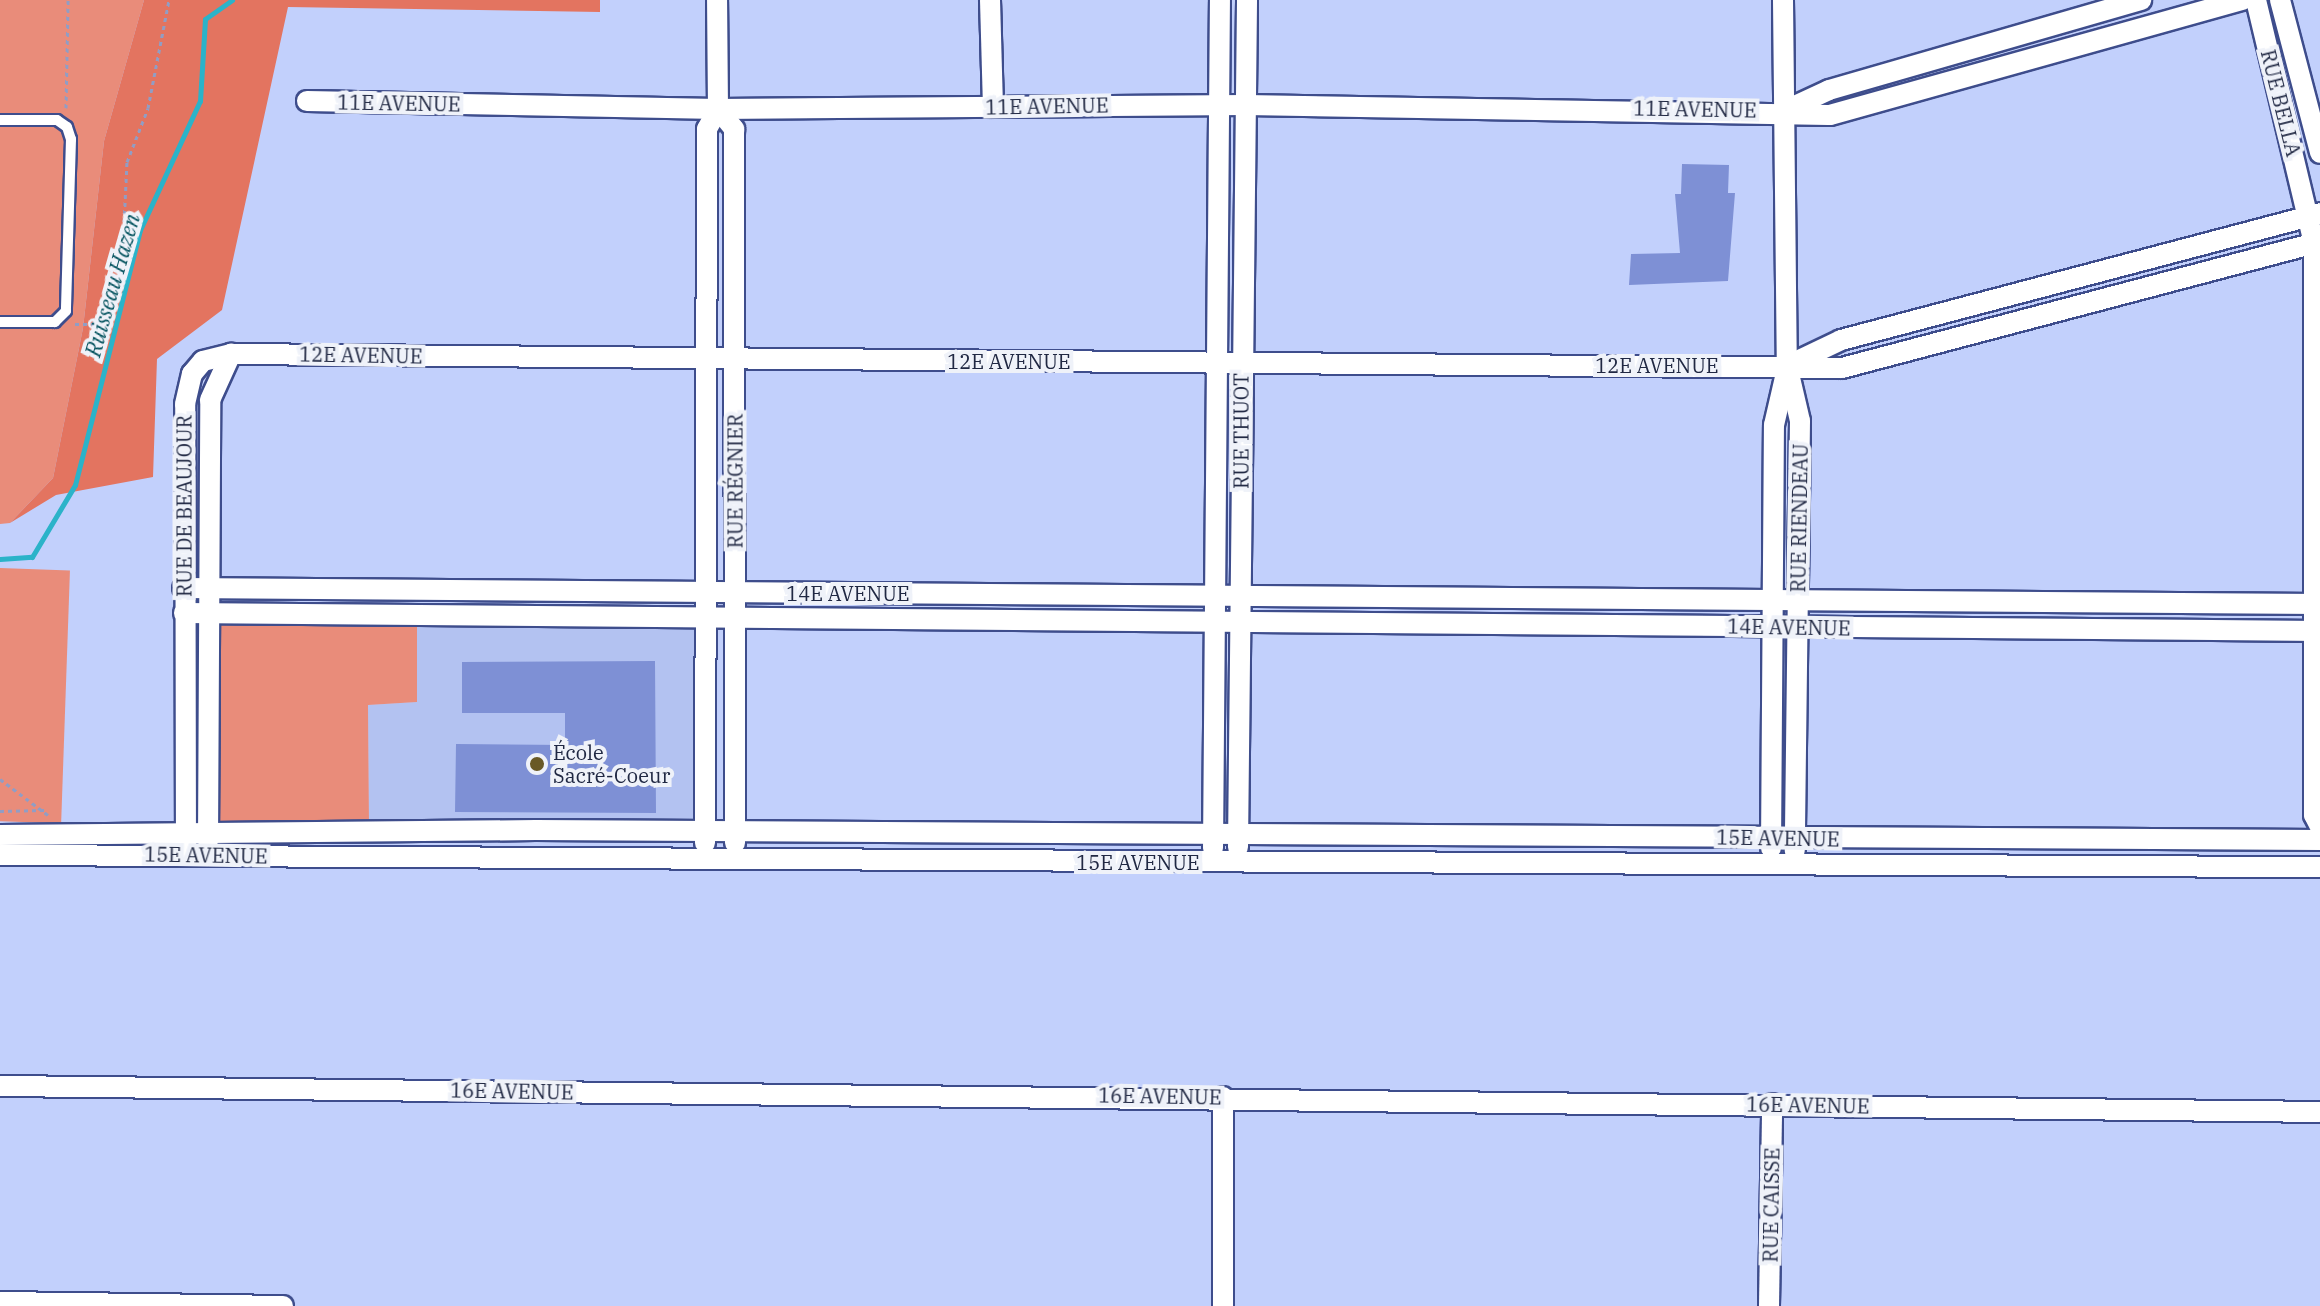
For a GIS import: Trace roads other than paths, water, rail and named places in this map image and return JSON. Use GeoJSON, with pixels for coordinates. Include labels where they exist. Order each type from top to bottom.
{"type":"FeatureCollection","features":[{"type":"Feature","properties":{"kind":"street","name":"RUE RÉGNIER"},"geometry":{"type":"LineString","coordinates":[[705,859],[707,129],[718,109],[717,0]]}},
{"type":"Feature","properties":{"kind":"street"},"geometry":{"type":"LineString","coordinates":[[990,0],[993,107]]}},
{"type":"Feature","properties":{"kind":"street","name":"RUE THUOT"},"geometry":{"type":"LineString","coordinates":[[1213,862],[1220,0]]}},
{"type":"Feature","properties":{"kind":"street","name":"RUE THUOT"},"geometry":{"type":"LineString","coordinates":[[1238,863],[1247,0]]}},
{"type":"Feature","properties":{"kind":"street","name":"RUE RIENDEAU"},"geometry":{"type":"LineString","coordinates":[[1771,862],[1774,425],[1787,365],[1783,0]]}},
{"type":"Feature","properties":{"kind":"street","name":"11E AVENUE"},"geometry":{"type":"LineString","coordinates":[[1786,110],[1829,90],[2141,0]]}},
{"type":"Feature","properties":{"kind":"street","name":"11E AVENUE"},"geometry":{"type":"LineString","coordinates":[[307,101],[718,109],[1246,105],[1786,110],[1830,115],[2243,0]]}},
{"type":"Feature","properties":{"kind":"street","name":"RUE BELLA"},"geometry":{"type":"LineString","coordinates":[[2256,0],[2315,214],[2319,370],[2314,815],[2320,827]]}},
{"type":"Feature","properties":{"kind":"street","name":"RUE BELLA"},"geometry":{"type":"LineString","coordinates":[[2280,0],[2320,153]]}},
{"type":"Feature","properties":{"kind":"street"},"geometry":{"type":"LineString","coordinates":[[2022,34],[2029,60]]}},
{"type":"Feature","properties":{"kind":"street","name":"RUE RÉGNIER"},"geometry":{"type":"LineString","coordinates":[[718,109],[734,129],[735,859]]}},
{"type":"Feature","properties":{"kind":"street","name":"12E AVENUE"},"geometry":{"type":"LineString","coordinates":[[1787,365],[1841,340],[2315,214]]}},
{"type":"Feature","properties":{"kind":"street","name":"12E AVENUE"},"geometry":{"type":"LineString","coordinates":[[231,354],[734,360],[1787,365],[1842,368],[2317,243]]}},
{"type":"Feature","properties":{"kind":"street"},"geometry":{"type":"LineString","coordinates":[[2065,280],[2070,308]]}},
{"type":"Feature","properties":{"kind":"street","name":"RUE DE BEAUJOUR"},"geometry":{"type":"LineString","coordinates":[[186,845],[183,588],[185,404],[192,374],[203,361],[231,354]]}},
{"type":"Feature","properties":{"kind":"street","name":"RUE DE BEAUJOUR"},"geometry":{"type":"LineString","coordinates":[[208,855],[210,400],[231,354]]}},
{"type":"Feature","properties":{"kind":"street","name":"RUE RIENDEAU"},"geometry":{"type":"LineString","coordinates":[[1787,365],[1800,421],[1795,863]]}},
{"type":"Feature","properties":{"kind":"street","name":"14E AVENUE"},"geometry":{"type":"LineString","coordinates":[[183,588],[2318,604]]}},
{"type":"Feature","properties":{"kind":"street"},"geometry":{"type":"LineString","coordinates":[[1512,598],[1513,624]]}},
{"type":"Feature","properties":{"kind":"street"},"geometry":{"type":"LineString","coordinates":[[2064,602],[2065,629]]}},
{"type":"Feature","properties":{"kind":"street","name":"14E AVENUE"},"geometry":{"type":"LineString","coordinates":[[184,613],[2318,631]]}},
{"type":"Feature","properties":{"kind":"street"},"geometry":{"type":"LineString","coordinates":[[410,830],[411,858]]}},
{"type":"Feature","properties":{"kind":"street"},"geometry":{"type":"LineString","coordinates":[[535,857],[536,830]]}},
{"type":"Feature","properties":{"kind":"street","name":"15E AVENUE"},"geometry":{"type":"LineString","coordinates":[[0,855],[186,845],[208,831],[2320,840]]}},
{"type":"Feature","properties":{"kind":"street"},"geometry":{"type":"LineString","coordinates":[[966,860],[967,833]]}},
{"type":"Feature","properties":{"kind":"street","name":"15E AVENUE"},"geometry":{"type":"LineString","coordinates":[[0,835],[186,845],[208,855],[411,858],[1238,863],[1771,862],[2320,867]]}},
{"type":"Feature","properties":{"kind":"street"},"geometry":{"type":"LineString","coordinates":[[1502,836],[1502,862]]}},
{"type":"Feature","properties":{"kind":"street"},"geometry":{"type":"LineString","coordinates":[[2053,865],[2054,840]]}},
{"type":"Feature","properties":{"kind":"street","name":"16E AVENUE"},"geometry":{"type":"LineString","coordinates":[[0,1086],[1223,1097],[2320,1112]]}},
{"type":"Feature","properties":{"kind":"street"},"geometry":{"type":"LineString","coordinates":[[1223,1097],[1223,1306]]}},
{"type":"Feature","properties":{"kind":"street","name":"RUE CAISSE"},"geometry":{"type":"LineString","coordinates":[[1769,1306],[1772,1104]]}},
{"type":"Feature","properties":{"kind":"street"},"geometry":{"type":"LineString","coordinates":[[1,1302],[283,1306]]}},
{"type":"Feature","properties":{"kind":"lane"},"geometry":{"type":"LineString","coordinates":[[0,120],[64,124],[71,139],[67,306],[62,318],[0,322]]}},
{"type":"Feature","properties":{"kind":"waterway","name":"Ruisseau Hazen"},"geometry":{"type":"LineString","coordinates":[[0,559],[32,557],[75,485],[140,230],[200,101],[205,19],[232,0]]}},
{"type":"Feature","properties":{"kind":"place","name":"École Sacré-Coeur"},"geometry":{"type":"Point","coordinates":[537,764]}}]}
